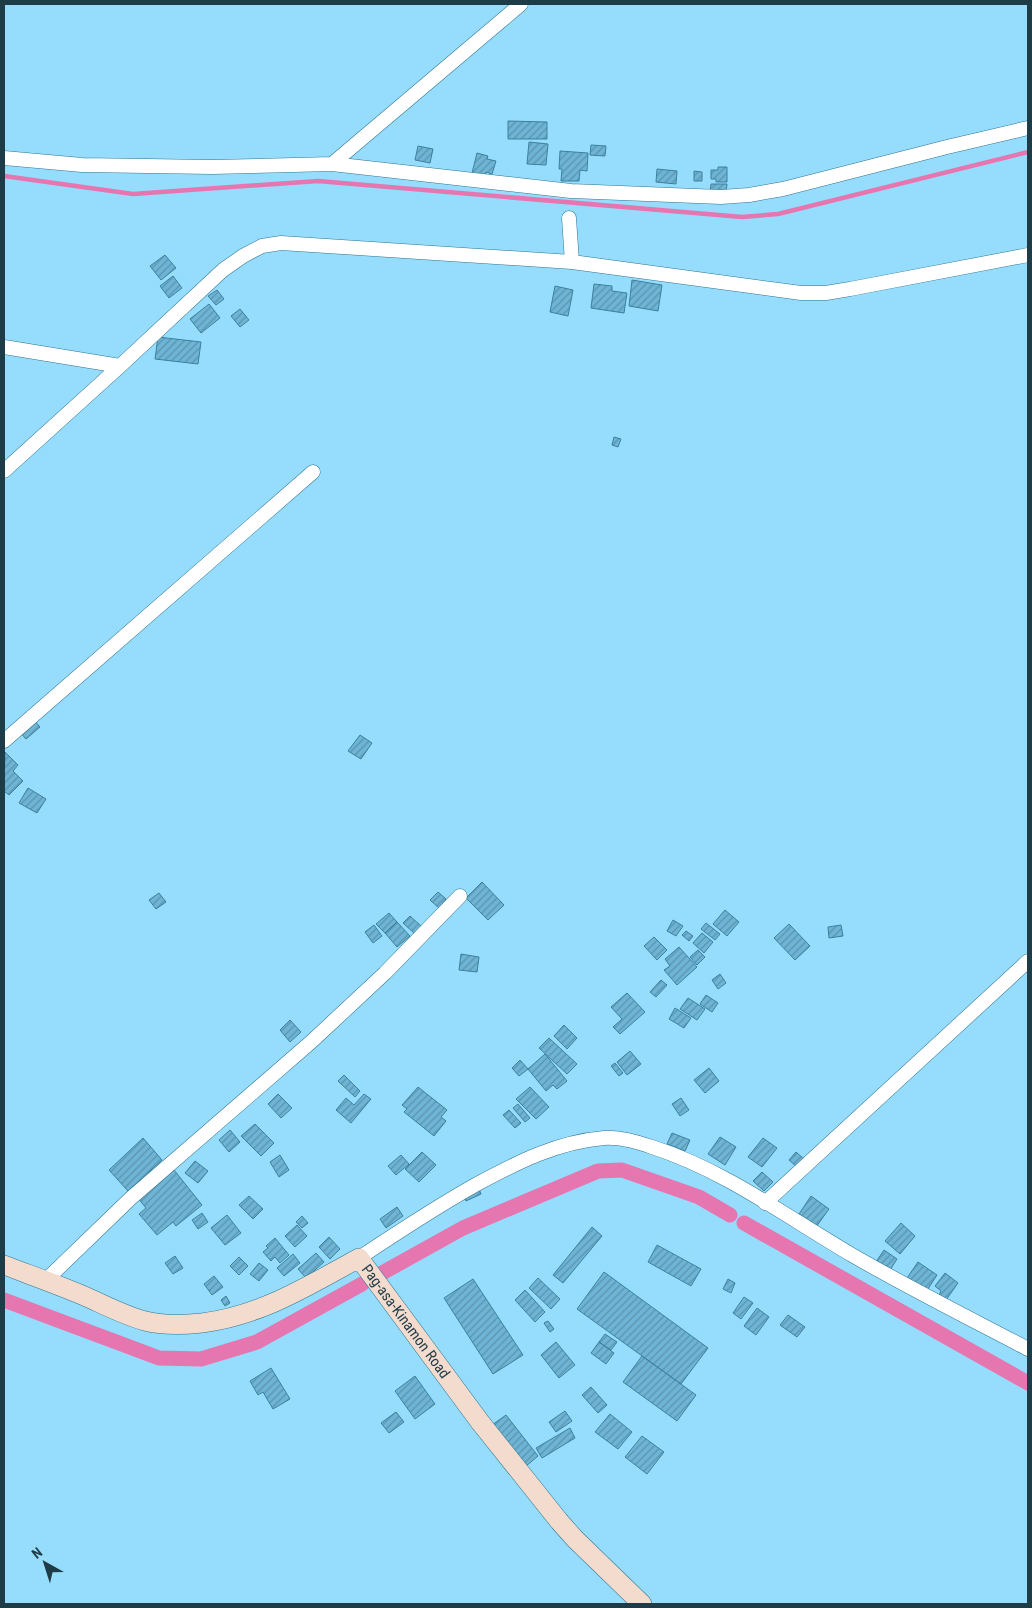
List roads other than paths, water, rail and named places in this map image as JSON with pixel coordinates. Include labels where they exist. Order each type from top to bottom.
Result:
[{"type":"street","points":[[332,164],[521,4]]},
{"type":"street","points":[[4,158],[92,165],[212,167],[332,164],[570,194],[721,197],[749,195],[783,189],[1028,128]]},
{"type":"street","points":[[569,218],[572,262]]},
{"type":"street","points":[[4,471],[223,270],[262,246],[281,243],[572,262],[801,294],[826,293],[850,289],[1028,255]]},
{"type":"street","points":[[4,347],[120,366]]},
{"type":"street","points":[[4,741],[313,472]]},
{"type":"street","points":[[45,1280],[131,1198],[311,1042],[378,980],[460,896]]},
{"type":"street","points":[[765,1203],[1028,961]]},
{"type":"street","points":[[359,1258],[421,1217],[517,1162],[577,1142],[606,1138],[633,1140],[695,1163],[724,1178],[852,1255],[1028,1349]]},
{"type":"street","name":"Pag-asa-Kinamon Road","points":[[4,1265],[45,1280],[124,1314],[168,1325],[221,1320],[242,1315],[282,1300],[359,1258],[480,1422],[558,1521],[575,1540],[642,1604]]},
{"type":"waterway","points":[[4,176],[133,194],[318,181],[742,217],[778,214],[1028,152]]},
{"type":"waterway","points":[[382,1273],[463,1228],[598,1171],[622,1170],[699,1197],[730,1215]]},
{"type":"waterway","points":[[744,1223],[1028,1383]]},
{"type":"waterway","points":[[4,1300],[159,1358],[201,1359],[257,1342],[362,1284]]}]
